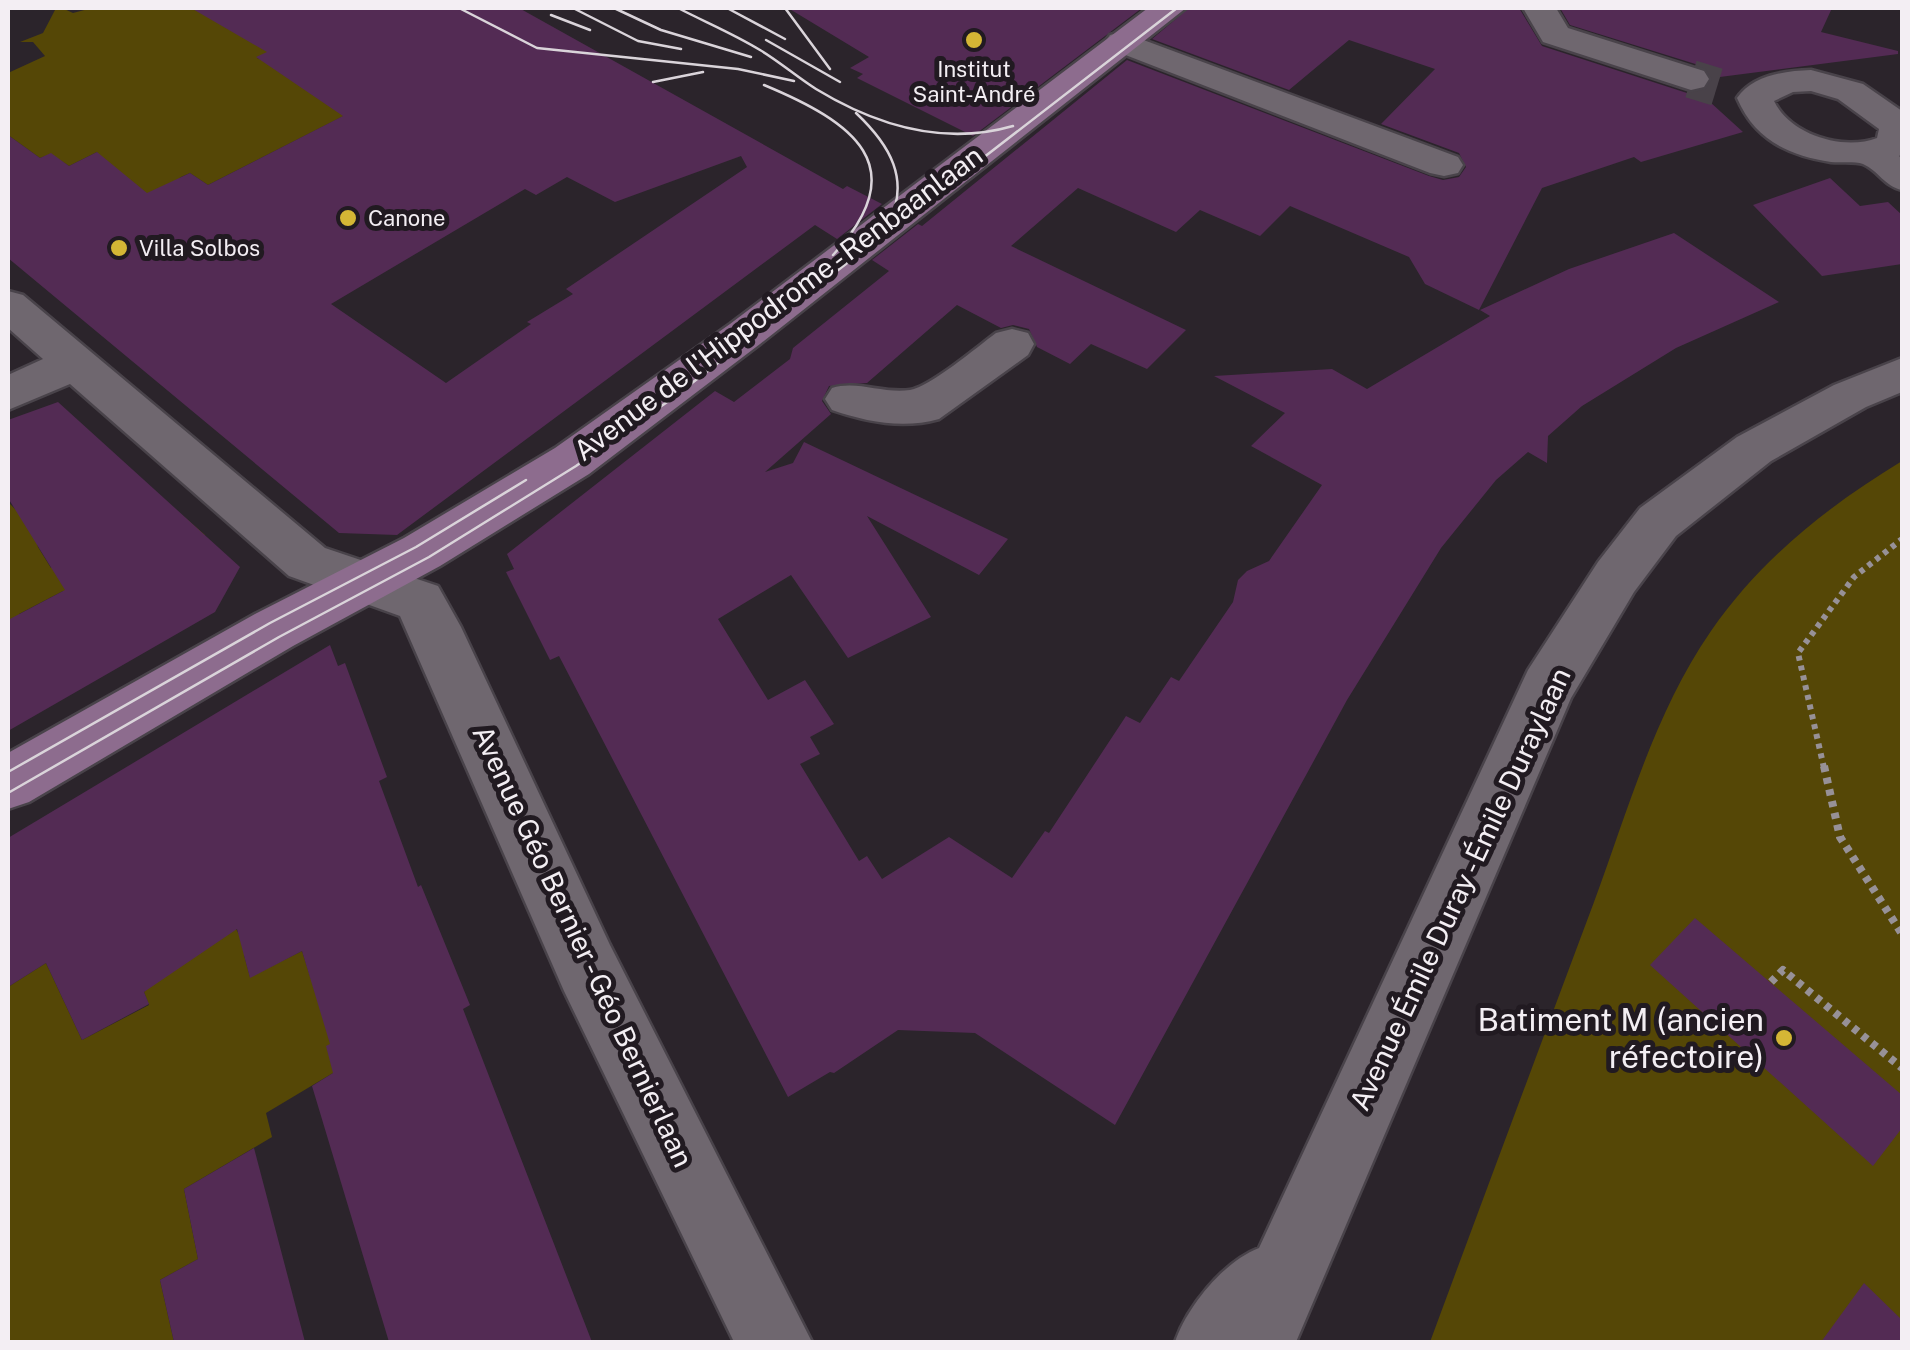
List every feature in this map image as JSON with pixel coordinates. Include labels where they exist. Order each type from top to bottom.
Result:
[{"type":"main road","name":"Avenue de l'Hippodrome - Renbaanlaan","points":[[8,782],[492,511],[618,429],[1169,8]]},
{"type":"street","points":[[1540,8],[1555,35],[1755,98]]},
{"type":"street","points":[[1122,42],[1444,165]]},
{"type":"street","points":[[1792,81],[1821,83],[1856,93],[1883,109],[1898,127],[1895,144],[1872,153],[1843,154],[1806,145],[1777,131],[1760,115],[1755,98],[1768,86],[1792,81]]},
{"type":"street","points":[[1872,153],[1902,178]]},
{"type":"street","name":"Avenue Géo Bernier - Géo Bernierlaan","points":[[8,305],[306,562],[420,601],[587,968],[774,1342]]},
{"type":"street","points":[[848,400],[870,406],[923,407],[1012,344]]},
{"type":"street","points":[[8,394],[75,363]]},
{"type":"street","name":"Avenue Émile Duray - Émile Duraylaan","points":[[1258,1342],[1292,1256],[1548,686],[1616,577],[1658,522],[1754,449],[1850,396],[1902,374]]},
{"type":"street","name":"Avenue Émile Duray - Émile Duraylaan","points":[[1213,1342],[1292,1256]]},
{"type":"path","points":[[1902,538],[1854,578],[1798,653],[1840,837],[1902,934]]},
{"type":"path","points":[[1771,982],[1782,970],[1902,1068]]},
{"type":"shaded area","points":[[62,8],[73,13],[92,8],[227,8],[208,16],[279,47],[257,58],[377,99],[208,185],[190,173],[181,177],[118,231],[97,152],[69,166],[51,154],[40,158],[8,135],[8,73],[45,56],[33,42],[20,42],[43,33],[55,10]]},
{"type":"shaded area","points":[[1902,461],[1902,1342],[1430,1342],[1644,762],[1691,662],[1731,605],[1774,557],[1848,496]]},
{"type":"shaded area","points":[[8,502],[32,526],[38,547],[51,568],[99,543],[182,515],[205,535],[96,590],[63,591],[19,614],[22,623],[8,631]]},
{"type":"shaded area","points":[[227,913],[249,952],[244,955],[250,977],[302,951],[311,979],[333,967],[333,1073],[266,1113],[272,1137],[184,1189],[198,1259],[160,1280],[174,1342],[8,1342],[8,987],[46,963],[82,1040],[149,1005],[144,992]]},
{"type":"building","points":[[191,8],[519,8],[843,189],[847,186],[882,204],[837,239],[815,225],[397,535],[339,533],[8,258],[8,135],[40,158],[51,153],[69,166],[97,152],[147,193],[190,173],[208,185],[343,116],[256,57],[267,52]],"holes":[[[741,156],[747,167],[566,289],[573,294],[527,322],[531,324],[446,383],[331,304],[525,189],[536,195],[567,177],[615,202]]]},
{"type":"building","points":[[788,8],[1142,8],[973,136],[857,78],[863,74],[850,68],[869,57]]},
{"type":"building","points":[[1189,8],[1519,8],[1542,46],[1690,94],[1699,92],[1743,132],[1641,162],[1634,157],[1542,188],[1479,310],[1425,284],[1409,257],[1290,206],[1260,236],[1200,210],[1176,232],[1078,188],[1011,246],[1186,330],[1147,369],[1091,344],[1070,364],[1037,347],[1029,329],[1013,325],[1001,328],[957,305],[867,383],[829,386],[822,401],[831,414],[765,472],[793,463],[804,442],[1008,539],[979,575],[867,516],[931,617],[848,658],[791,575],[718,619],[768,700],[805,680],[834,724],[810,737],[820,754],[800,764],[859,861],[867,856],[882,879],[949,837],[1012,878],[1045,831],[1049,833],[1126,716],[1140,723],[1171,677],[1179,681],[1233,602],[1238,580],[1269,561],[1322,485],[1251,446],[1285,413],[1214,376],[1332,369],[1367,389],[1490,316],[1480,310],[1569,269],[1674,233],[1779,302],[1676,348],[1582,406],[1548,436],[1547,463],[1528,452],[1496,480],[1441,548],[1347,700],[1115,1125],[975,1033],[898,1030],[834,1073],[788,1097],[559,656],[550,660],[506,572],[514,569],[507,554],[715,391],[734,402],[790,359],[793,348],[889,271],[872,260],[918,224],[922,226],[1127,60],[1429,176],[1443,180],[1459,177],[1466,167],[1459,153],[1381,124],[1435,69],[1349,40],[1289,90],[1152,39]]},
{"type":"building","points":[[1560,8],[1832,8],[1821,32],[1898,54],[1712,78],[1705,67],[1570,25]]},
{"type":"building","points":[[1830,178],[1860,206],[1888,202],[1902,215],[1902,264],[1822,276],[1753,205]]},
{"type":"building","points":[[58,402],[240,567],[215,612],[8,731],[8,620],[65,590],[8,498],[8,420]]},
{"type":"building","points":[[330,645],[338,666],[345,663],[387,777],[379,781],[418,887],[421,885],[470,1005],[463,1009],[592,1342],[389,1342],[312,1086],[333,1073],[326,1046],[330,1044],[302,951],[250,978],[237,929],[144,992],[149,1004],[82,1040],[46,963],[8,987],[8,838]]},
{"type":"building","name":"Batiment M (ancien réfectoire)","points":[[1695,918],[1902,1095],[1902,1128],[1873,1166],[1650,965]]},
{"type":"building","points":[[254,1148],[305,1342],[174,1342],[160,1280],[198,1259],[184,1189]]},
{"type":"building","points":[[1864,1283],[1902,1320],[1902,1342],[1821,1342]]},
{"type":"tunnel","points":[[1691,79],[1717,87]]},
{"type":"tram line","points":[[459,8],[537,48],[738,69],[794,81]]},
{"type":"tram line","points":[[573,8],[638,41],[681,49]]},
{"type":"tram line","points":[[614,8],[661,30],[751,57]]},
{"type":"tram line","points":[[678,8],[750,44],[839,102],[887,122],[936,133],[962,134],[1013,126]]},
{"type":"tram line","points":[[727,8],[785,39]]},
{"type":"tram line","points":[[785,8],[830,69]]},
{"type":"tram line","points":[[8,793],[279,637],[429,557],[576,466],[670,400],[1177,8]]},
{"type":"tram line","points":[[551,15],[590,30]]},
{"type":"tram line","points":[[766,40],[840,82]]},
{"type":"tram line","points":[[653,82],[703,72]]},
{"type":"tram line","points":[[764,85],[824,115],[863,150],[871,172],[870,196],[858,224],[833,255]]},
{"type":"tram line","points":[[856,113],[879,138],[893,164],[897,193],[888,225]]},
{"type":"tram line","points":[[8,772],[270,623],[416,547],[526,480]]},
{"type":"place","name":"Institut Saint-André","points":[[974,40]]},
{"type":"place","name":"Canone","points":[[348,218]]},
{"type":"place","name":"Villa Solbos","points":[[119,248]]},
{"type":"place","name":"Batiment M (ancien réfectoire)","points":[[1784,1038]]}]
